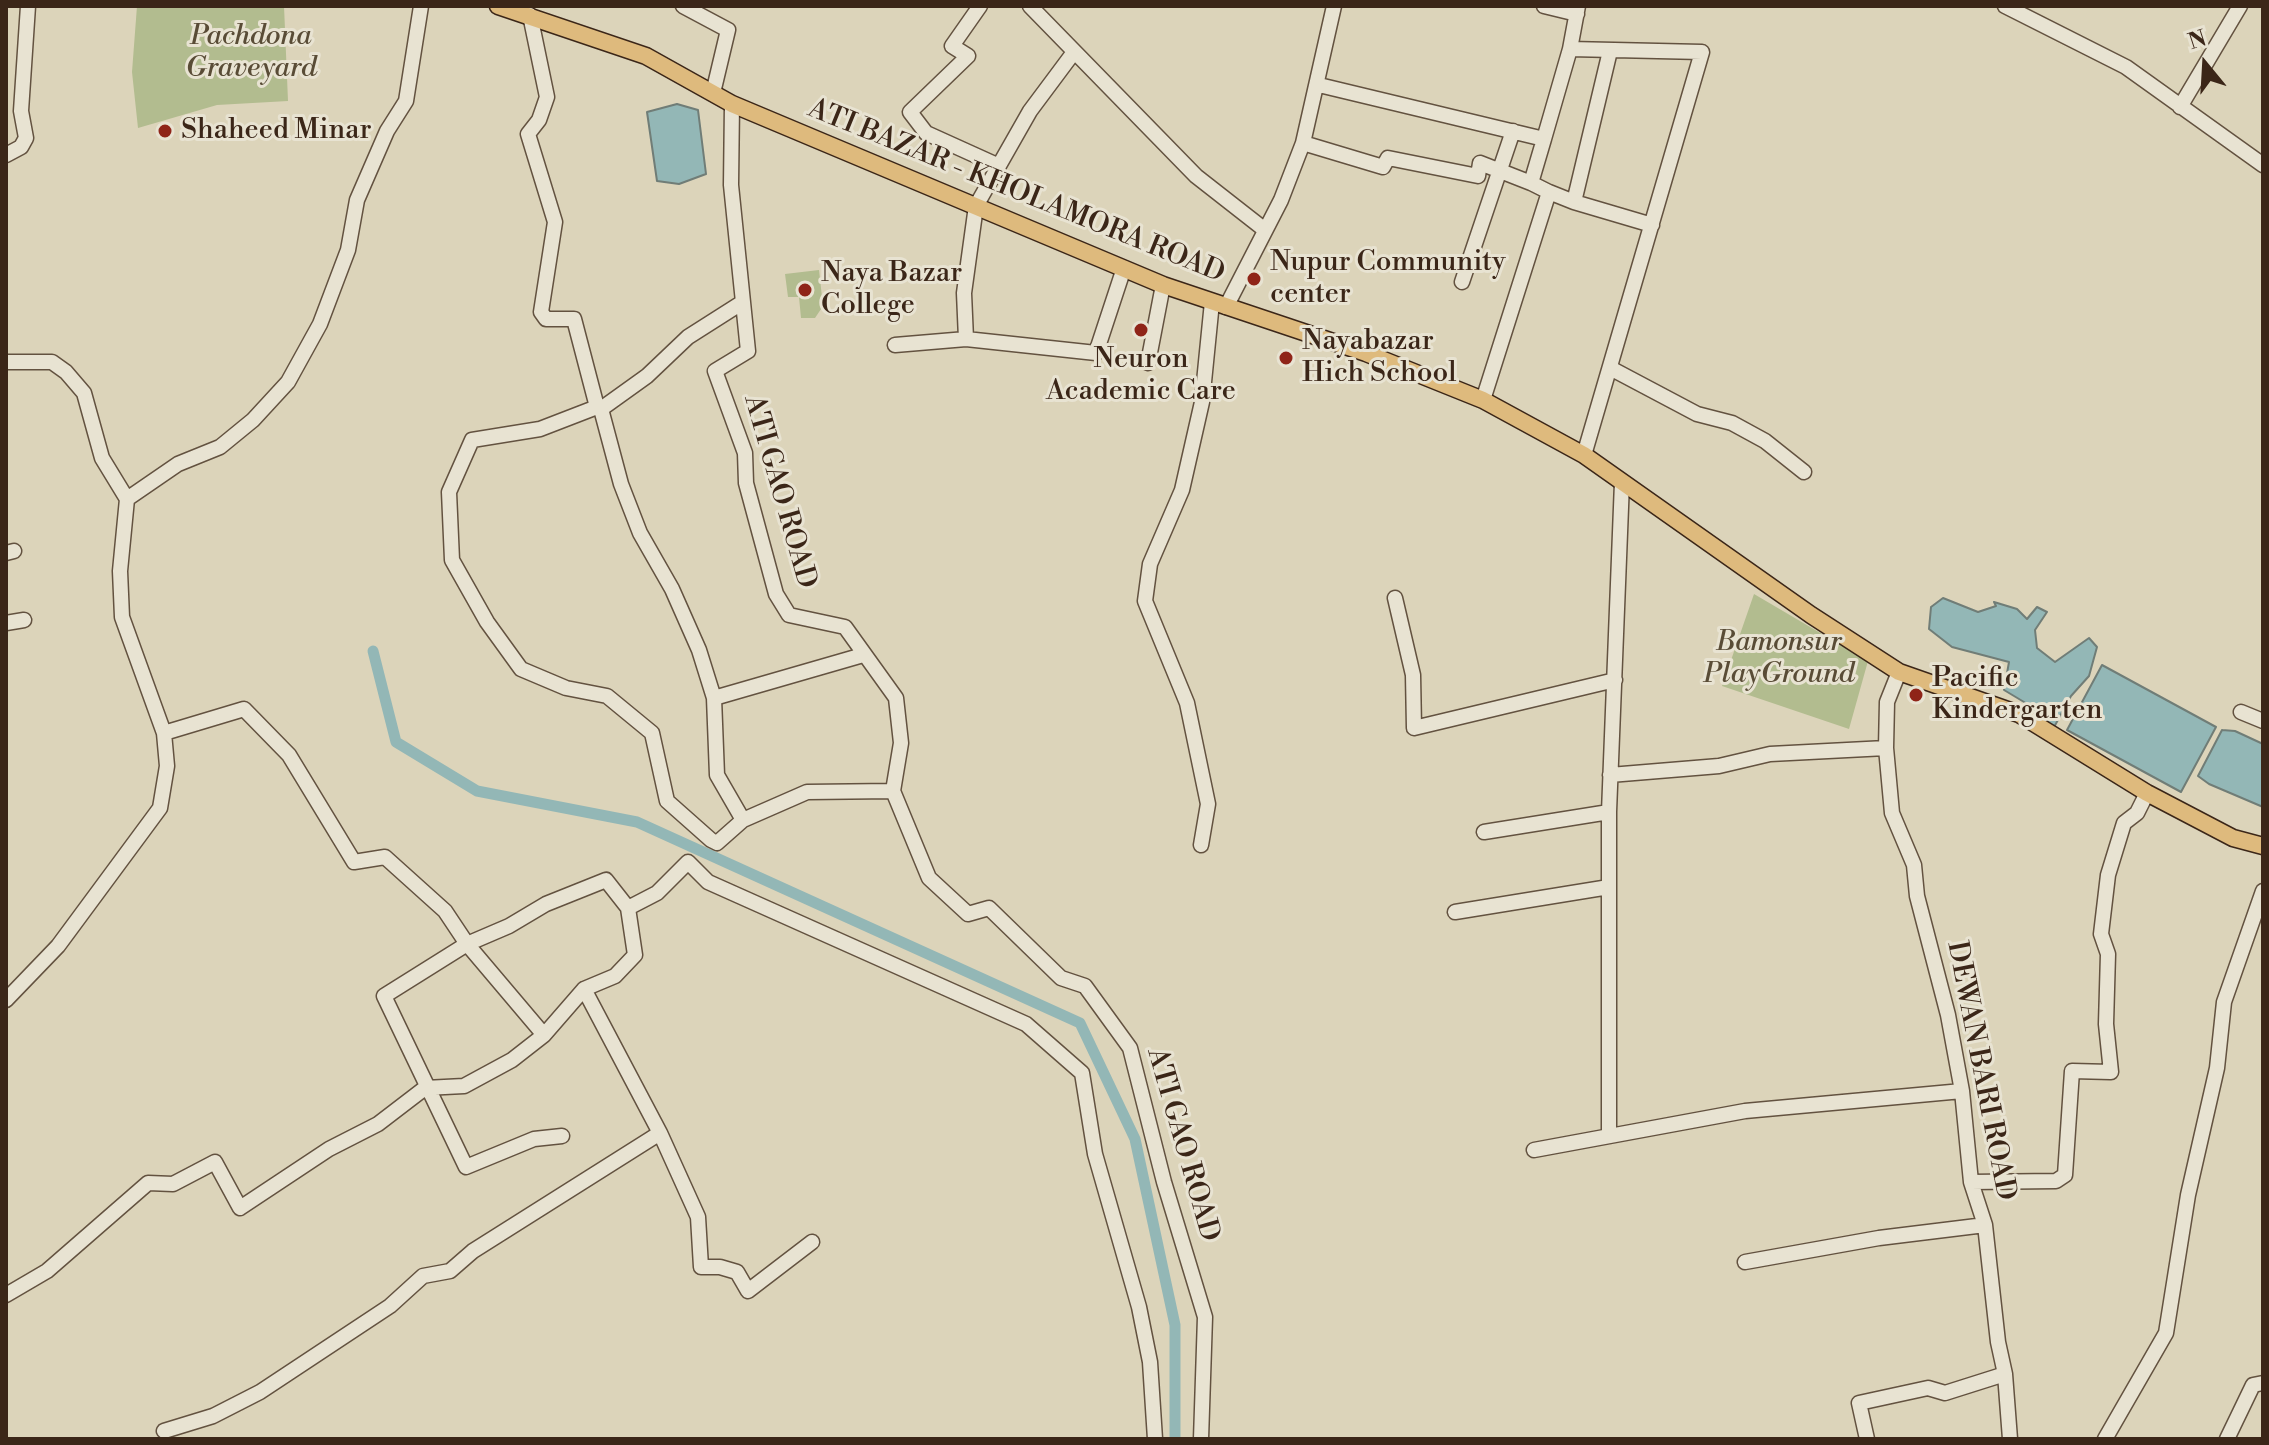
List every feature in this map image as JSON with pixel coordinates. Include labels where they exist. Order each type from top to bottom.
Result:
[{"type":"main road","name":"ATI BAZAR - KHOLAMORA ROAD","points":[[498,6],[646,56],[732,104],[1163,285],[1366,353],[1483,400],[1584,455],[1811,615],[1899,672],[2019,714],[2147,793],[2233,838],[2263,846]]},
{"type":"street","points":[[6,155],[21,147],[26,138],[21,111],[28,6]]},
{"type":"street","points":[[127,499],[178,464],[220,447],[253,420],[288,382],[320,324],[348,250],[357,200],[387,131],[406,101],[421,6]]},
{"type":"street","points":[[683,6],[728,30],[713,93]]},
{"type":"street","points":[[980,6],[952,46],[968,56],[910,112],[926,133],[999,166]]},
{"type":"street","points":[[1030,6],[1196,176],[1265,230]]},
{"type":"street","points":[[1201,845],[1208,804],[1187,703],[1145,601],[1150,564],[1185,475],[1202,402],[1219,304],[1281,200],[1303,143],[1319,85],[1334,6]]},
{"type":"street","points":[[1531,183],[1570,49],[1577,10],[1544,6]]},
{"type":"street","points":[[2005,6],[2126,67],[2263,165]]},
{"type":"street","points":[[2180,107],[2240,6]]},
{"type":"street","points":[[530,15],[547,97],[539,120],[528,134],[555,222],[541,312],[546,319],[574,319],[621,484],[640,533],[672,589],[699,650],[714,698],[717,775],[743,820]]},
{"type":"street","points":[[1570,49],[1702,52],[1612,369],[1584,455]]},
{"type":"street","points":[[1574,202],[1610,51]]},
{"type":"street","points":[[966,339],[964,293],[976,206],[1030,111],[1074,52]]},
{"type":"street","points":[[1319,85],[1544,139]]},
{"type":"street","points":[[732,104],[731,185],[743,302],[688,337],[647,376],[599,408],[540,429],[472,440],[449,492],[452,560],[487,622],[521,669],[566,688],[607,696],[652,733],[667,801],[717,843],[743,820],[807,792],[893,791]]},
{"type":"street","points":[[1462,282],[1513,131]]},
{"type":"street","points":[[1303,143],[1383,167],[1388,158],[1478,176],[1480,163],[1574,202],[1652,225]]},
{"type":"street","points":[[1483,400],[1549,192]]},
{"type":"street","points":[[895,345],[966,339],[1096,353],[1124,268]]},
{"type":"street","points":[[1148,363],[1163,285]]},
{"type":"street","name":"ATI GAO ROAD","points":[[743,302],[748,351],[715,371],[745,453],[746,483],[776,594],[789,615],[845,627],[896,698],[901,743],[893,791],[929,878],[968,914],[989,908],[1061,978],[1085,986],[1130,1048],[1164,1182],[1205,1317],[1201,1439]]},
{"type":"street","points":[[6,362],[52,362],[66,372],[84,393],[102,458],[127,499],[120,571],[122,617],[164,733],[167,766],[160,808],[136,846],[58,946],[6,1000]]},
{"type":"street","points":[[1612,369],[1697,414],[1732,423],[1765,441],[1804,472]]},
{"type":"street","points":[[1609,1136],[1609,812],[1622,482]]},
{"type":"street","points":[[1395,598],[1413,675],[1414,728],[1615,680]]},
{"type":"street","points":[[6,623],[24,620]]},
{"type":"street","points":[[714,698],[863,655]]},
{"type":"street","name":"DEWAN BARI ROAD","points":[[1899,672],[1887,702],[1886,748],[1892,813],[1914,865],[1917,896],[1948,1015],[1962,1091],[1971,1182],[1985,1225],[2005,1374],[2010,1439]]},
{"type":"street","points":[[164,733],[244,709],[289,755],[354,862],[385,857],[445,911],[467,944],[544,1035]]},
{"type":"street","points":[[2241,712],[2263,721]]},
{"type":"street","points":[[1610,775],[1719,766],[1770,754],[1886,748]]},
{"type":"street","points":[[1971,1182],[2056,1181],[2065,1175],[2072,1071],[2111,1072],[2106,1024],[2108,954],[2101,934],[2108,875],[2124,823],[2137,813],[2147,793]]},
{"type":"street","points":[[1484,832],[1609,812]]},
{"type":"street","points":[[628,908],[657,893],[688,862],[708,882],[1026,1024],[1082,1073],[1095,1154],[1139,1307],[1150,1362],[1155,1439]]},
{"type":"street","points":[[6,1295],[47,1271],[148,1183],[173,1184],[215,1162],[240,1208],[329,1149],[378,1124],[425,1088],[464,1086],[512,1060],[544,1035],[584,989],[615,976],[635,955],[628,908],[606,880],[546,904],[509,926],[467,944],[384,996],[425,1088],[466,1167],[534,1139],[562,1136]]},
{"type":"street","points":[[1455,912],[1609,887]]},
{"type":"street","points":[[2105,1439],[2166,1333],[2188,1195],[2217,1068],[2224,1002],[2263,891]]},
{"type":"street","points":[[584,989],[660,1133],[698,1217],[701,1267],[720,1267],[737,1272],[748,1291],[812,1242]]},
{"type":"street","points":[[1534,1150],[1745,1111],[1962,1091]]},
{"type":"street","points":[[164,1431],[213,1416],[260,1392],[390,1306],[423,1276],[450,1271],[473,1251],[660,1133]]},
{"type":"street","points":[[1745,1262],[1879,1238],[1985,1225]]},
{"type":"street","points":[[1867,1439],[1859,1403],[1928,1388],[1945,1393],[2005,1374]]},
{"type":"street","points":[[2227,1439],[2253,1385],[2263,1383]]},
{"type":"green space","name":"Pachdona Graveyard","points":[[137,6],[284,6],[288,101],[217,105],[138,128],[132,72]]},
{"type":"green space","points":[[819,270],[823,306],[815,318],[801,318],[799,297],[788,297],[785,274]]},
{"type":"green space","name":"Bamonsur PlayGround","points":[[1754,594],[1868,661],[1849,729],[1722,686]]},
{"type":"water","points":[[677,104],[698,110],[706,174],[679,184],[657,181],[647,112]]},
{"type":"water","points":[[1943,598],[1978,612],[1996,606],[1994,602],[2017,609],[2027,619],[2037,607],[2047,612],[2035,630],[2037,648],[2055,662],[2089,638],[2097,647],[2089,676],[2071,696],[2053,729],[2024,702],[2004,690],[2009,662],[1952,647],[1929,629],[1931,607]]},
{"type":"water","points":[[2102,665],[2216,727],[2181,792],[2067,730]]},
{"type":"water","points":[[2222,730],[2235,731],[2263,744],[2263,807],[2209,784],[2198,776]]},
{"type":"waterway","points":[[373,651],[396,742],[477,791],[637,822],[1080,1023],[1135,1139],[1175,1325],[1175,1439]]},
{"type":"place","name":"Shaheed Minar","points":[[165,131]]},
{"type":"place","name":"Nupur Community center","points":[[1254,279]]},
{"type":"place","name":"Naya Bazar College","points":[[805,290]]},
{"type":"place","name":"Neuron Academic Care","points":[[1141,330]]},
{"type":"place","name":"Nayabazar Hich School","points":[[1286,358]]},
{"type":"place","name":"Pacific Kindergarten","points":[[1916,695]]}]
